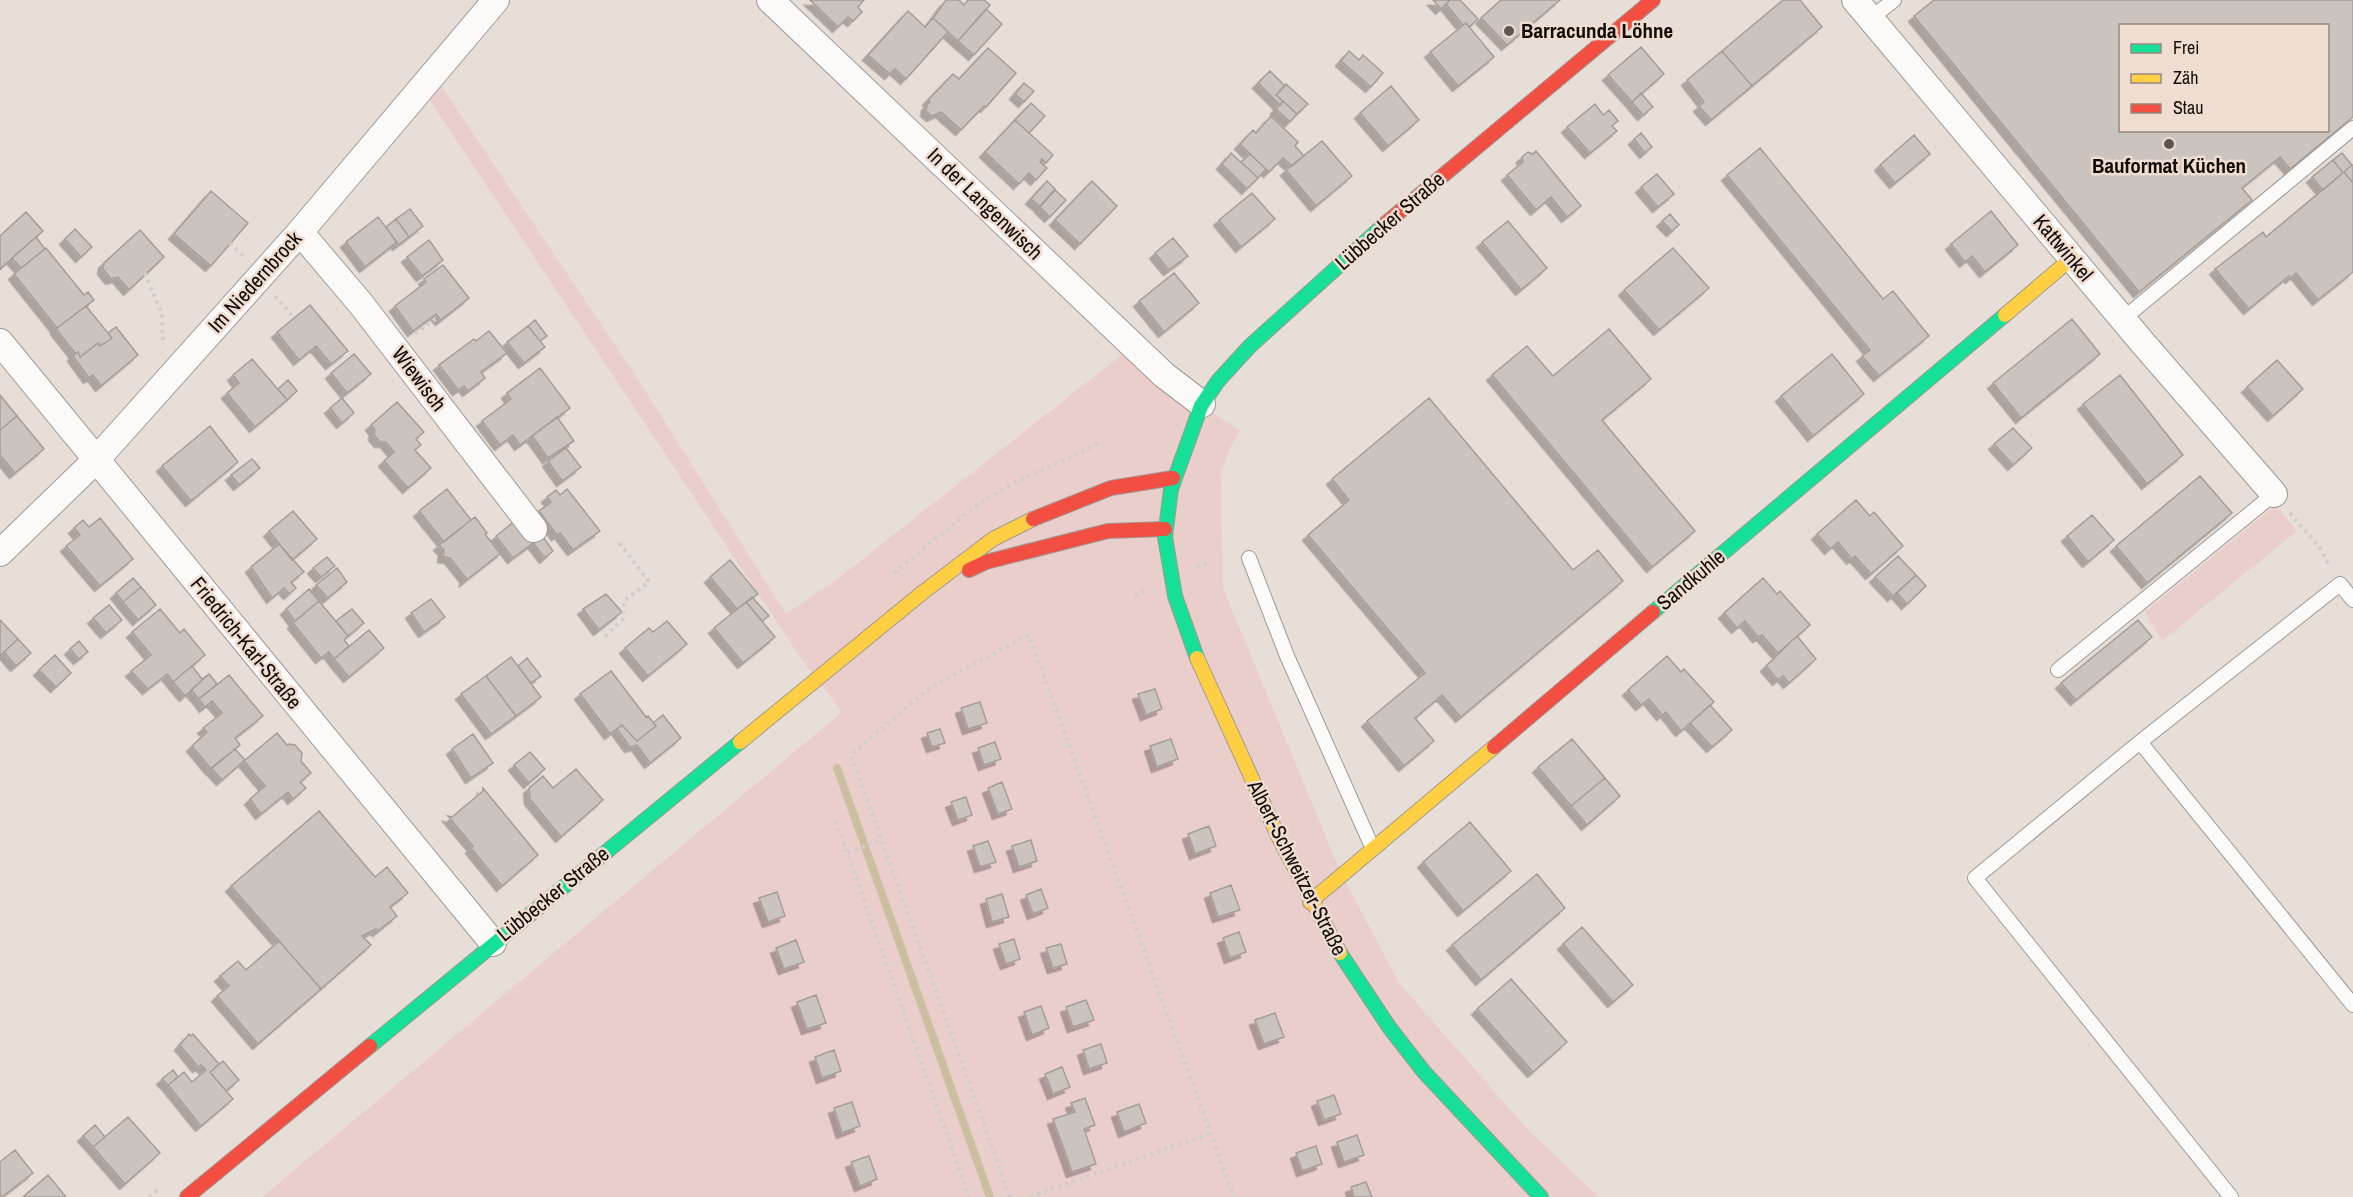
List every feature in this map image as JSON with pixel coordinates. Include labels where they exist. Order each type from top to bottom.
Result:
[{"type":"street","name":"Im Niedernbrock","points":[[0,553],[96,460],[300,232],[496,0]]},
{"type":"street","name":"In der Langenwisch","points":[[770,0],[1164,375],[1202,404]]},
{"type":"street","name":"Lübbecker Straße","points":[[1184,626],[1165,552],[1166,529],[1173,478],[1202,404],[1235,361],[1374,233],[1650,1]]},
{"type":"street","name":"Kattwinkel","points":[[1862,10],[2274,494]]},
{"type":"street","name":"Wiewisch","points":[[300,232],[361,304],[534,529]]},
{"type":"street","name":"Sandkuhle","points":[[1310,902],[2072,258]]},
{"type":"street","name":"Friedrich-Karl-Straße","points":[[0,342],[493,943]]},
{"type":"street","name":"Lübbecker Straße","points":[[187,1197],[493,943],[922,593],[993,539],[1046,512],[1111,488],[1173,478]]},
{"type":"street","name":"Lübbecker Straße","points":[[922,593],[986,561],[1108,531],[1166,529]]},
{"type":"street","name":"Albert-Schweitzer-Straße","points":[[1184,626],[1310,902],[1346,965],[1390,1029],[1446,1095],[1541,1197]]},
{"type":"lane","points":[[1862,10],[1894,0]]},
{"type":"lane","points":[[2123,319],[2353,128]]},
{"type":"lane","points":[[2058,669],[2274,494]]},
{"type":"lane","points":[[1249,558],[1287,656],[1372,849]]},
{"type":"lane","points":[[2231,1197],[1975,878],[2140,742],[2340,584],[2353,600]]},
{"type":"lane","points":[[2140,742],[2353,1005]]},
{"type":"path","points":[[145,273],[162,315],[164,341],[161,351]]},
{"type":"path","points":[[2274,494],[2320,548],[2340,584]]},
{"type":"path","points":[[605,636],[622,619],[624,601],[649,582],[618,541]]},
{"type":"path","points":[[1010,1197],[851,755],[931,687],[1029,636],[1234,1197]]},
{"type":"path","points":[[836,821],[850,852],[969,1197]]},
{"type":"path","points":[[850,852],[882,839]]},
{"type":"path","points":[[1030,1197],[1210,1133]]},
{"type":"shaded area","points":[[441,85],[641,384],[786,614],[840,577],[1129,349],[1157,375],[1240,431],[1230,448],[1221,473],[1223,588],[1341,873],[1399,983],[1529,1131],[1599,1197],[262,1197],[842,712],[800,657],[429,99]]},
{"type":"shaded area","points":[[2276,505],[2297,531],[2162,641],[2145,612]]},
{"type":"building","points":[[810,0],[864,0],[858,7],[862,12],[853,21],[848,17],[838,27]]},
{"type":"building","points":[[946,0],[959,0],[964,5],[968,0],[984,0],[990,5],[958,41],[933,18]]},
{"type":"building","points":[[1433,0],[1450,0],[1441,9]]},
{"type":"building","points":[[1450,0],[1460,0],[1478,19],[1469,27],[1466,23],[1463,25],[1446,4]]},
{"type":"building","name":"Barracunda Löhne","points":[[1501,0],[1560,0],[1507,45],[1481,18]]},
{"type":"building","points":[[1783,0],[1800,0],[1822,27],[1752,86],[1722,51]]},
{"type":"building","name":"Bauformat Küchen","points":[[1934,0],[2353,0],[2353,117],[2290,169],[2280,157],[2242,188],[2252,200],[2139,292],[1914,16]]},
{"type":"building","points":[[986,9],[1002,24],[974,55],[958,41]]},
{"type":"building","points":[[908,11],[925,27],[933,18],[948,32],[906,79],[895,69],[890,74],[868,55]]},
{"type":"building","points":[[1466,23],[1494,57],[1458,86],[1430,52]]},
{"type":"building","points":[[1641,47],[1664,74],[1632,102],[1608,75]]},
{"type":"building","points":[[988,48],[1016,73],[986,107],[984,106],[961,130],[941,112],[932,116],[926,111],[930,102],[928,100],[953,74],[959,79]]},
{"type":"building","points":[[1349,51],[1359,60],[1363,55],[1383,73],[1371,87],[1341,61]]},
{"type":"building","points":[[1722,51],[1752,86],[1711,120],[1699,106],[1704,102],[1687,80]]},
{"type":"building","points":[[1270,71],[1285,86],[1276,95],[1283,101],[1280,105],[1258,83]]},
{"type":"building","points":[[1024,83],[1034,91],[1024,102],[1015,94]]},
{"type":"building","points":[[1286,84],[1308,104],[1297,114],[1276,95]]},
{"type":"building","points":[[1391,86],[1419,120],[1388,146],[1360,113]]},
{"type":"building","points":[[1641,93],[1653,107],[1643,115],[1632,102]]},
{"type":"building","points":[[1283,101],[1297,114],[1290,122],[1276,109]]},
{"type":"building","points":[[1031,103],[1045,116],[1029,133],[1015,120]]},
{"type":"building","points":[[1595,104],[1603,115],[1609,110],[1618,121],[1612,126],[1617,131],[1590,153],[1567,127]]},
{"type":"building","points":[[1271,116],[1298,142],[1295,146],[1304,156],[1292,166],[1283,158],[1269,172],[1240,144],[1253,130],[1256,133]]},
{"type":"building","points":[[1015,120],[1053,155],[1046,163],[1042,159],[1040,162],[1047,168],[1036,180],[1029,173],[1019,184],[985,152]]},
{"type":"building","points":[[1641,133],[1652,147],[1645,153],[1634,139]]},
{"type":"building","points":[[1914,135],[1930,154],[1895,183],[1880,165]]},
{"type":"building","points":[[1322,141],[1352,176],[1316,206],[1286,170]]},
{"type":"building","points":[[1760,148],[1883,299],[1893,291],[1929,336],[1879,376],[1862,356],[1870,350],[1727,175]]},
{"type":"building","points":[[1536,151],[1581,206],[1567,217],[1551,197],[1536,210],[1507,175],[1523,162],[1522,157],[1528,152],[1533,154]]},
{"type":"building","points":[[1231,153],[1258,178],[1247,189],[1222,164]]},
{"type":"building","points":[[2342,153],[2352,165],[2343,173],[2333,160]]},
{"type":"building","points":[[1250,154],[1266,169],[1258,178],[1241,162]]},
{"type":"building","points":[[2333,160],[2343,173],[2323,190],[2312,177]]},
{"type":"building","points":[[2353,165],[2353,183],[2344,172]]},
{"type":"building","points":[[2344,172],[2353,183],[2353,272],[2318,300],[2296,273],[2291,278],[2289,276],[2249,309],[2215,269],[2263,232],[2266,237]]},
{"type":"building","points":[[1657,174],[1674,194],[1658,207],[1641,187]]},
{"type":"building","points":[[1047,181],[1055,189],[1040,206],[1031,199]]},
{"type":"building","points":[[1092,181],[1117,206],[1080,244],[1055,220]]},
{"type":"building","points":[[1055,190],[1066,200],[1050,217],[1040,207]]},
{"type":"building","points":[[211,191],[248,223],[211,266],[174,234]]},
{"type":"building","points":[[1252,193],[1275,219],[1241,247],[1219,220]]},
{"type":"building","points":[[410,209],[423,226],[409,237],[396,219]]},
{"type":"building","points":[[1991,211],[2018,245],[1985,272],[1972,256],[1965,262],[1951,244]]},
{"type":"building","points":[[26,212],[43,231],[0,269],[0,236]]},
{"type":"building","points":[[1670,214],[1679,225],[1672,231],[1662,221]]},
{"type":"building","points":[[378,217],[397,242],[365,267],[346,242]]},
{"type":"building","points":[[396,219],[409,237],[398,245],[386,227]]},
{"type":"building","points":[[1508,221],[1547,268],[1521,290],[1482,242]]},
{"type":"building","points":[[75,229],[92,247],[81,257],[65,239]]},
{"type":"building","points":[[140,230],[164,257],[129,290],[118,277],[111,279],[103,269],[104,263]]},
{"type":"building","points":[[36,237],[45,249],[21,268],[12,258]]},
{"type":"building","points":[[1173,238],[1188,256],[1169,270],[1155,253]]},
{"type":"building","points":[[429,240],[443,260],[422,276],[407,257]]},
{"type":"building","points":[[46,248],[84,295],[88,292],[94,300],[57,328],[14,274]]},
{"type":"building","points":[[1673,248],[1709,288],[1659,330],[1624,290]]},
{"type":"building","points":[[443,265],[469,298],[441,320],[436,314],[413,331],[395,306],[426,282],[424,279]]},
{"type":"building","points":[[1174,273],[1199,303],[1164,332],[1139,301]]},
{"type":"building","points":[[310,305],[348,351],[331,364],[316,346],[299,360],[277,332]]},
{"type":"building","points":[[86,306],[112,338],[100,346],[98,343],[80,357],[78,352],[73,356],[75,353],[56,329]]},
{"type":"building","points":[[2072,319],[2100,354],[2021,418],[1993,383]]},
{"type":"building","points":[[535,320],[547,336],[540,341],[528,326]]},
{"type":"building","points":[[528,326],[545,347],[524,363],[507,342]]},
{"type":"building","points":[[116,327],[138,355],[101,386],[93,375],[89,378],[73,356],[78,352],[80,357],[98,343],[100,346],[112,338],[108,333]]},
{"type":"building","points":[[1609,329],[1651,379],[1602,420],[1695,531],[1652,567],[1492,375],[1527,346],[1553,376]]},
{"type":"building","points":[[489,331],[507,353],[481,372],[485,378],[468,391],[464,386],[458,390],[439,365],[474,339],[476,341]]},
{"type":"building","points":[[354,354],[371,374],[347,393],[331,373]]},
{"type":"building","points":[[1832,354],[1864,394],[1813,436],[1781,396]]},
{"type":"building","points":[[252,359],[287,400],[255,427],[227,393],[239,383],[233,375]]},
{"type":"building","points":[[2277,360],[2303,389],[2273,416],[2247,387]]},
{"type":"building","points":[[540,368],[570,408],[520,445],[513,435],[500,445],[482,421],[511,399],[507,393]]},
{"type":"building","points":[[2120,375],[2183,455],[2147,484],[2083,404]]},
{"type":"building","points":[[288,380],[297,391],[287,400],[278,389]]},
{"type":"building","points":[[0,395],[17,416],[0,430]]},
{"type":"building","points":[[342,398],[354,413],[342,423],[330,408]]},
{"type":"building","points":[[1429,398],[1573,570],[1598,550],[1623,581],[1461,717],[1442,695],[1415,718],[1434,741],[1404,766],[1367,721],[1425,673],[1308,535],[1349,500],[1332,479]]},
{"type":"building","points":[[397,402],[424,432],[416,439],[421,445],[415,450],[431,468],[408,488],[384,461],[394,452],[386,442],[380,442],[374,435],[375,430],[371,425]]},
{"type":"building","points":[[17,416],[44,449],[15,473],[0,455],[0,430]]},
{"type":"building","points":[[557,417],[574,441],[548,458],[532,436]]},
{"type":"building","points":[[210,426],[238,462],[191,501],[162,466]]},
{"type":"building","points":[[2013,428],[2032,448],[2013,465],[1994,444]]},
{"type":"building","points":[[566,448],[581,467],[562,481],[548,461]]},
{"type":"building","points":[[252,459],[260,468],[239,485],[231,475]]},
{"type":"building","points":[[2200,476],[2232,513],[2147,583],[2116,546]]},
{"type":"building","points":[[447,489],[471,520],[444,542],[419,511]]},
{"type":"building","points":[[567,489],[600,531],[573,550],[560,533],[557,535],[539,511],[551,502],[547,497],[556,490],[560,495]]},
{"type":"building","points":[[1856,500],[1870,516],[1874,512],[1903,546],[1871,574],[1855,556],[1852,559],[1838,542],[1830,549],[1817,534]]},
{"type":"building","points":[[293,511],[317,539],[292,560],[269,531]]},
{"type":"building","points":[[2092,515],[2114,540],[2088,562],[2067,536]]},
{"type":"building","points":[[475,517],[487,533],[485,534],[499,552],[502,552],[464,582],[466,578],[450,558],[443,557],[444,550],[439,545]]},
{"type":"building","points":[[100,518],[133,559],[100,586],[66,546],[80,535],[74,528],[83,520],[89,527]]},
{"type":"building","points":[[516,520],[533,543],[513,558],[496,536]]},
{"type":"building","points":[[540,533],[553,551],[545,558],[531,540]]},
{"type":"building","points":[[279,544],[304,572],[291,582],[296,588],[289,594],[284,588],[272,598],[251,567]]},
{"type":"building","points":[[1898,556],[1916,575],[1893,596],[1875,577]]},
{"type":"building","points":[[327,557],[335,566],[321,577],[313,568]]},
{"type":"building","points":[[730,560],[758,594],[737,609],[710,577]]},
{"type":"building","points":[[337,568],[347,582],[328,598],[316,585]]},
{"type":"building","points":[[1916,575],[1926,586],[1907,604],[1897,593]]},
{"type":"building","points":[[133,578],[141,587],[123,602],[116,593]]},
{"type":"building","points":[[1763,578],[1777,594],[1780,591],[1810,625],[1778,653],[1762,635],[1758,637],[1745,621],[1737,628],[1724,613]]},
{"type":"building","points":[[141,587],[156,605],[138,620],[123,602]]},
{"type":"building","points":[[309,589],[319,601],[295,621],[286,609]]},
{"type":"building","points":[[606,594],[622,612],[599,630],[583,609]]},
{"type":"building","points":[[752,597],[769,616],[762,621],[746,602]]},
{"type":"building","points":[[431,599],[445,617],[424,632],[411,613]]},
{"type":"building","points":[[319,601],[348,636],[344,640],[349,646],[334,659],[329,652],[321,658],[293,623]]},
{"type":"building","points":[[746,602],[775,637],[743,663],[714,628]]},
{"type":"building","points":[[109,605],[122,620],[106,633],[93,618]]},
{"type":"building","points":[[160,609],[180,633],[184,629],[205,655],[173,682],[167,674],[148,689],[131,671],[151,655],[132,632]]},
{"type":"building","points":[[352,609],[364,623],[348,636],[336,621]]},
{"type":"building","points":[[0,620],[18,639],[0,656]]},
{"type":"building","points":[[2138,620],[2152,637],[2076,700],[2061,683]]},
{"type":"building","points":[[667,621],[687,644],[648,676],[625,648],[649,628],[653,632]]},
{"type":"building","points":[[369,630],[384,648],[349,677],[334,659]]},
{"type":"building","points":[[1797,636],[1816,659],[1789,683],[1783,676],[1778,680],[1766,666]]},
{"type":"building","points":[[18,639],[31,653],[16,666],[4,652]]},
{"type":"building","points":[[79,641],[88,652],[79,659],[70,649]]},
{"type":"building","points":[[55,655],[71,673],[56,687],[39,670]]},
{"type":"building","points":[[1667,656],[1681,672],[1684,669],[1714,702],[1681,731],[1666,712],[1662,715],[1649,699],[1641,705],[1628,690]]},
{"type":"building","points":[[511,657],[541,697],[516,716],[486,676]]},
{"type":"building","points":[[527,658],[541,676],[531,683],[518,666]]},
{"type":"building","points":[[192,666],[202,679],[209,674],[185,696],[173,682]]},
{"type":"building","points":[[611,671],[646,717],[648,716],[656,726],[637,741],[622,725],[610,734],[580,694]]},
{"type":"building","points":[[209,674],[217,684],[199,699],[191,690]]},
{"type":"building","points":[[229,675],[263,716],[235,738],[240,745],[211,769],[192,746],[207,732],[203,728],[222,713],[212,701],[205,707],[199,699]]},
{"type":"building","points":[[486,676],[516,716],[491,734],[461,694]]},
{"type":"building","points":[[1155,689],[1162,709],[1146,715],[1138,694]]},
{"type":"building","points":[[980,702],[987,723],[968,729],[961,708]]},
{"type":"building","points":[[1710,705],[1732,730],[1712,747],[1690,723]]},
{"type":"building","points":[[663,715],[681,738],[650,763],[637,745],[630,747],[617,729],[622,725],[637,741],[656,726],[653,723]]},
{"type":"building","points":[[940,729],[945,743],[932,747],[927,733]]},
{"type":"building","points":[[277,733],[287,745],[295,745],[302,753],[301,761],[311,773],[300,782],[306,788],[293,799],[288,792],[261,814],[250,799],[265,786],[244,761]]},
{"type":"building","points":[[473,734],[493,763],[471,778],[452,749]]},
{"type":"building","points":[[1171,739],[1178,759],[1157,767],[1150,746]]},
{"type":"building","points":[[1572,739],[1605,778],[1571,806],[1538,767]]},
{"type":"building","points":[[995,742],[1001,759],[984,765],[978,748]]},
{"type":"building","points":[[235,749],[245,760],[222,780],[211,768]]},
{"type":"building","points":[[530,752],[545,769],[529,783],[514,765]]},
{"type":"building","points":[[576,769],[603,800],[561,837],[530,799],[529,788],[543,776],[553,788]]},
{"type":"building","points":[[1605,778],[1620,796],[1587,825],[1571,806]]},
{"type":"building","points":[[1002,782],[1012,809],[998,814],[988,788]]},
{"type":"building","points":[[483,788],[538,855],[502,886],[448,816],[452,817],[483,791]]},
{"type":"building","points":[[966,797],[972,815],[958,820],[951,802]]},
{"type":"building","points":[[319,811],[375,877],[387,867],[408,893],[390,907],[397,916],[378,931],[376,929],[362,936],[371,945],[321,989],[231,886]]},
{"type":"building","points":[[1470,822],[1511,871],[1463,911],[1423,862]]},
{"type":"building","points":[[1209,826],[1216,846],[1195,854],[1188,834]]},
{"type":"building","points":[[1031,840],[1037,861],[1019,867],[1012,846]]},
{"type":"building","points":[[988,841],[996,862],[980,867],[973,846]]},
{"type":"building","points":[[1537,874],[1565,908],[1481,980],[1452,945]]},
{"type":"building","points":[[1231,885],[1240,910],[1218,917],[1210,893]]},
{"type":"building","points":[[1041,889],[1048,908],[1033,914],[1026,895]]},
{"type":"building","points":[[777,892],[785,916],[768,922],[759,898]]},
{"type":"building","points":[[1002,894],[1009,917],[992,922],[986,899]]},
{"type":"building","points":[[1582,927],[1633,985],[1613,1002],[1563,944]]},
{"type":"building","points":[[1239,932],[1246,952],[1230,958],[1223,938]]},
{"type":"building","points":[[1014,939],[1020,959],[1006,964],[999,944]]},
{"type":"building","points":[[796,940],[804,962],[784,969],[776,948]]},
{"type":"building","points":[[279,941],[321,989],[258,1044],[217,996],[229,986],[220,976],[238,961],[246,970]]},
{"type":"building","points":[[1061,944],[1067,964],[1053,968],[1046,948]]},
{"type":"building","points":[[1511,979],[1567,1042],[1533,1072],[1477,1009]]},
{"type":"building","points":[[816,995],[826,1023],[807,1029],[797,1002]]},
{"type":"building","points":[[1086,1000],[1094,1020],[1073,1027],[1066,1007]]},
{"type":"building","points":[[1041,1006],[1049,1028],[1032,1035],[1024,1012]]},
{"type":"building","points":[[1275,1013],[1284,1037],[1264,1044],[1255,1020]]},
{"type":"building","points":[[189,1034],[191,1036],[193,1034],[219,1064],[210,1072],[233,1099],[201,1126],[168,1085],[184,1072],[192,1082],[206,1070],[201,1065],[198,1067],[180,1045]]},
{"type":"building","points":[[1101,1044],[1107,1063],[1089,1069],[1083,1050]]},
{"type":"building","points":[[834,1050],[841,1071],[822,1078],[815,1057]]},
{"type":"building","points":[[223,1061],[239,1080],[226,1091],[210,1072]]},
{"type":"building","points":[[1062,1067],[1070,1087],[1053,1094],[1045,1074]]},
{"type":"building","points":[[173,1070],[178,1077],[168,1085],[162,1079]]},
{"type":"building","points":[[1334,1095],[1341,1114],[1324,1120],[1317,1101]]},
{"type":"building","points":[[1085,1098],[1095,1125],[1084,1129],[1096,1164],[1072,1172],[1053,1119],[1075,1112],[1071,1103]]},
{"type":"building","points":[[852,1102],[860,1126],[842,1133],[834,1108]]},
{"type":"building","points":[[1139,1104],[1146,1123],[1124,1132],[1117,1112]]},
{"type":"building","points":[[128,1117],[160,1153],[125,1184],[93,1147]]},
{"type":"building","points":[[95,1125],[105,1137],[93,1147],[83,1136]]},
{"type":"building","points":[[1357,1135],[1364,1155],[1344,1162],[1337,1142]]},
{"type":"building","points":[[1316,1146],[1322,1164],[1302,1171],[1296,1153]]},
{"type":"building","points":[[15,1150],[33,1173],[2,1197],[0,1194],[0,1162]]},
{"type":"building","points":[[869,1156],[877,1179],[860,1186],[851,1162]]},
{"type":"building","points":[[48,1175],[66,1197],[23,1197]]},
{"type":"building","points":[[1366,1182],[1372,1197],[1354,1197],[1351,1187]]},
{"type":"waterway","points":[[837,768],[990,1197]]},
{"type":"traffic: fast","points":[[1197,658],[1175,596],[1165,537],[1171,489],[1201,406],[1218,381],[1250,346],[1385,224]]},
{"type":"traffic: fast","points":[[1653,612],[2005,315]]},
{"type":"traffic: fast","points":[[370,1046],[740,742]]},
{"type":"traffic: fast","points":[[1340,953],[1389,1027],[1424,1072],[1541,1197]]},
{"type":"traffic: slow","points":[[2005,315],[2072,258]]},
{"type":"traffic: slow","points":[[740,742],[922,593],[993,539],[1033,519]]},
{"type":"traffic: slow","points":[[1197,658],[1279,838],[1340,953]]},
{"type":"traffic: slow","points":[[1310,902],[1494,747]]},
{"type":"traffic: jam","points":[[1385,224],[1653,0]]},
{"type":"traffic: jam","points":[[1033,519],[1111,488],[1173,478]]},
{"type":"traffic: jam","points":[[969,570],[986,562],[1108,531],[1165,529]]},
{"type":"traffic: jam","points":[[1494,747],[1653,612]]},
{"type":"traffic: jam","points":[[187,1197],[370,1046]]},
{"type":"place","name":"Barracunda Löhne","points":[[1509,31]]},
{"type":"place","name":"Bauformat Küchen","points":[[2169,144]]}]
